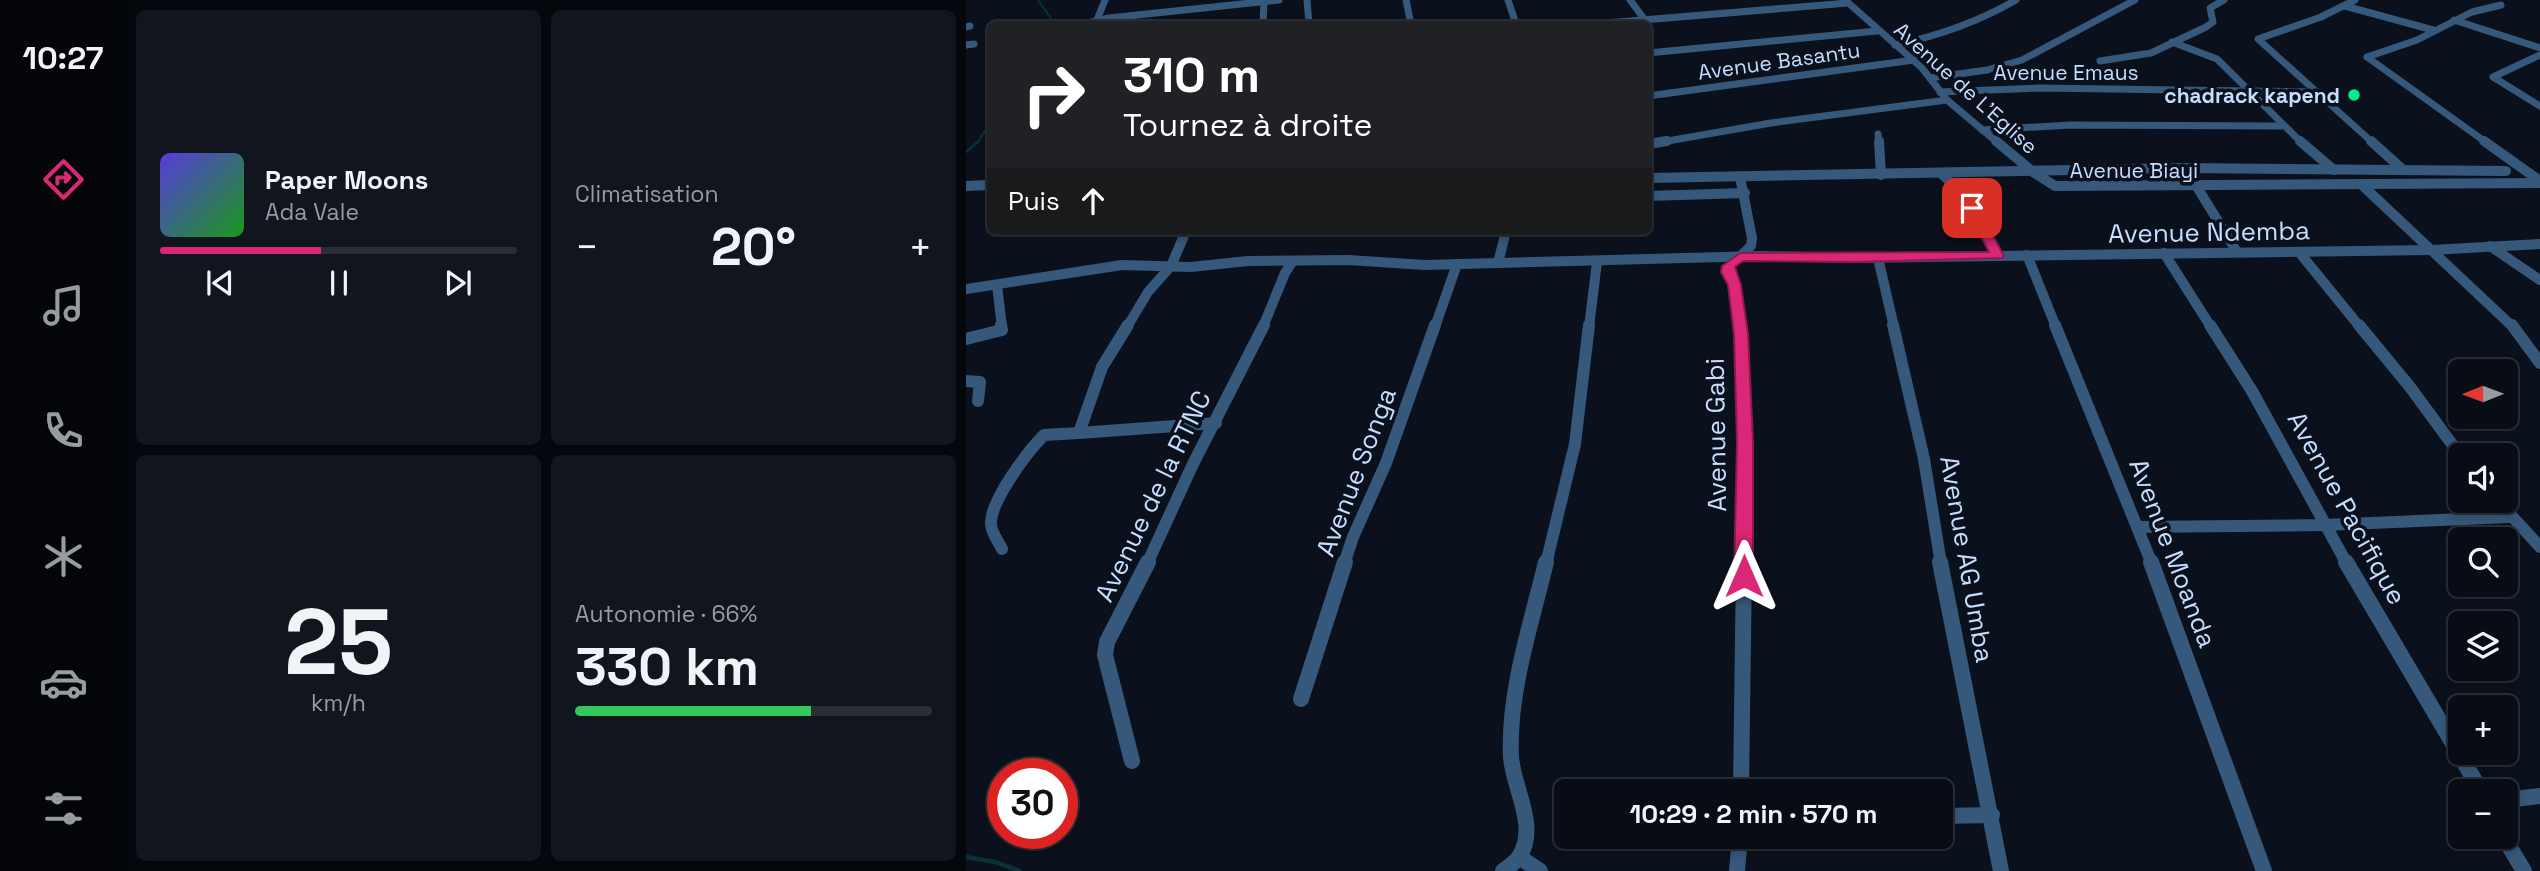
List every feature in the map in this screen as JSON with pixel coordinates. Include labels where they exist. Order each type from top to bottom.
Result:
[{"type":"street","points":[[1097,20],[1105,0]]},
{"type":"street","points":[[1090,21],[1124,21],[1233,2],[1279,0]]},
{"type":"street","points":[[1307,0],[1309,21]]},
{"type":"street","points":[[1406,0],[1410,21]]},
{"type":"street","points":[[1508,0],[1515,21]]},
{"type":"street","points":[[1630,0],[1645,20]]},
{"type":"street","points":[[1895,45],[1982,19],[2016,0]]},
{"type":"street","points":[[1930,78],[1990,70],[2021,60],[2049,48],[2135,0]]},
{"type":"street","points":[[2100,61],[2151,53],[2212,24],[2209,10],[2224,0]]},
{"type":"street","points":[[2355,0],[2258,39],[2419,184]]},
{"type":"street","points":[[1632,21],[1847,1]]},
{"type":"street","name":"Avenue de L'Eglise","points":[[1847,1],[1877,32],[1914,60],[1947,100],[2033,173]]},
{"type":"street","points":[[1158,13],[1160,2]]},
{"type":"street","points":[[1263,21],[1264,2]]},
{"type":"street","points":[[2501,5],[2454,20],[2417,40],[2367,57],[2540,182]]},
{"type":"street","points":[[1733,6],[1739,12]]},
{"type":"street","points":[[2345,6],[2433,30]]},
{"type":"street","points":[[2454,20],[2540,48]]},
{"type":"street","points":[[1652,53],[1877,32]]},
{"type":"street","points":[[2172,42],[2217,59],[2282,126],[2357,185],[2511,324],[2540,363]]},
{"type":"street","points":[[2540,55],[2493,77],[2540,106]]},
{"type":"street","name":"Avenue Basantu","points":[[1652,95],[1914,60]]},
{"type":"street","name":"Avenue Emaus","points":[[1940,92],[2038,88],[2318,92]]},
{"type":"street","points":[[1652,143],[1746,130],[1771,123],[1947,100]]},
{"type":"street","points":[[1982,130],[2071,125],[2282,126]]},
{"type":"street","points":[[1878,134],[1881,175]]},
{"type":"street","points":[[2033,173],[2400,167],[2506,171]]},
{"type":"street","name":"Avenue Biayi","points":[[1652,178],[2033,173],[2052,185],[2066,188],[2540,182]]},
{"type":"street","points":[[1942,174],[1963,195],[1998,256]]},
{"type":"street","name":"Avenue Gabi","points":[[1740,177],[1745,193],[1751,246],[1727,269],[1735,285],[1741,334],[1745,442],[1741,779]]},
{"type":"street","points":[[966,186],[987,185]]},
{"type":"street","points":[[2197,187],[2237,252]]},
{"type":"street","points":[[1652,196],[1745,193]]},
{"type":"street","points":[[1079,433],[1102,367],[1148,292],[1171,266],[1184,235]]},
{"type":"street","points":[[1498,262],[1505,235]]},
{"type":"street","name":"Avenue Ndemba","points":[[966,289],[1122,265],[1349,260],[1404,265],[1740,257],[1878,258],[2299,252],[2431,250],[2540,244]]},
{"type":"street","points":[[2490,246],[2540,280]]},
{"type":"street","points":[[2299,252],[2402,377],[2451,443]]},
{"type":"street","name":"Avenue Pacifique","points":[[2164,253],[2252,391],[2379,622],[2474,779]]},
{"type":"street","name":"Avenue Moanda","points":[[2027,255],[2138,527],[2264,871]]},
{"type":"street","name":"Avenue AG Umba","points":[[1878,258],[1924,459],[1942,572],[2001,871]]},
{"type":"street","name":"Avenue de la RTNC","points":[[1132,761],[1105,649],[1158,543],[1193,464],[1259,336],[1285,273],[1293,261]]},
{"type":"street","points":[[1503,871],[1519,857],[1525,840],[1526,825],[1511,759],[1513,709],[1521,665],[1575,444],[1581,386],[1589,346],[1597,262]]},
{"type":"street","name":"Avenue Songa","points":[[1301,699],[1353,537],[1385,464],[1457,264]]},
{"type":"street","points":[[966,339],[1002,330],[997,285]]},
{"type":"street","points":[[966,381],[981,382],[978,401]]},
{"type":"street","points":[[1002,549],[991,525],[992,513],[1026,456],[1044,435],[1216,423]]},
{"type":"street","points":[[2507,513],[2540,547]]},
{"type":"street","points":[[2138,527],[2325,525],[2510,517]]},
{"type":"street","points":[[2518,799],[2540,796]]},
{"type":"street","points":[[1953,816],[1992,815]]},
{"type":"street","points":[[1737,871],[1739,849]]},
{"type":"street","points":[[2511,849],[2524,871]]},
{"type":"street","points":[[1519,857],[1540,871]]},
{"type":"waterway","points":[[1038,0],[1051,21]]},
{"type":"waterway","points":[[977,142],[987,128]]},
{"type":"waterway","points":[[966,152],[977,142]]},
{"type":"waterway","points":[[966,857],[995,862],[1020,871]]},
{"type":"place","name":"chadrack kapend","points":[[2354,95]]},
{"type":"route","points":[[1744,576],[1745,442],[1741,334],[1735,285],[1728,266],[1740,257],[1998,256],[1972,208]]}]
